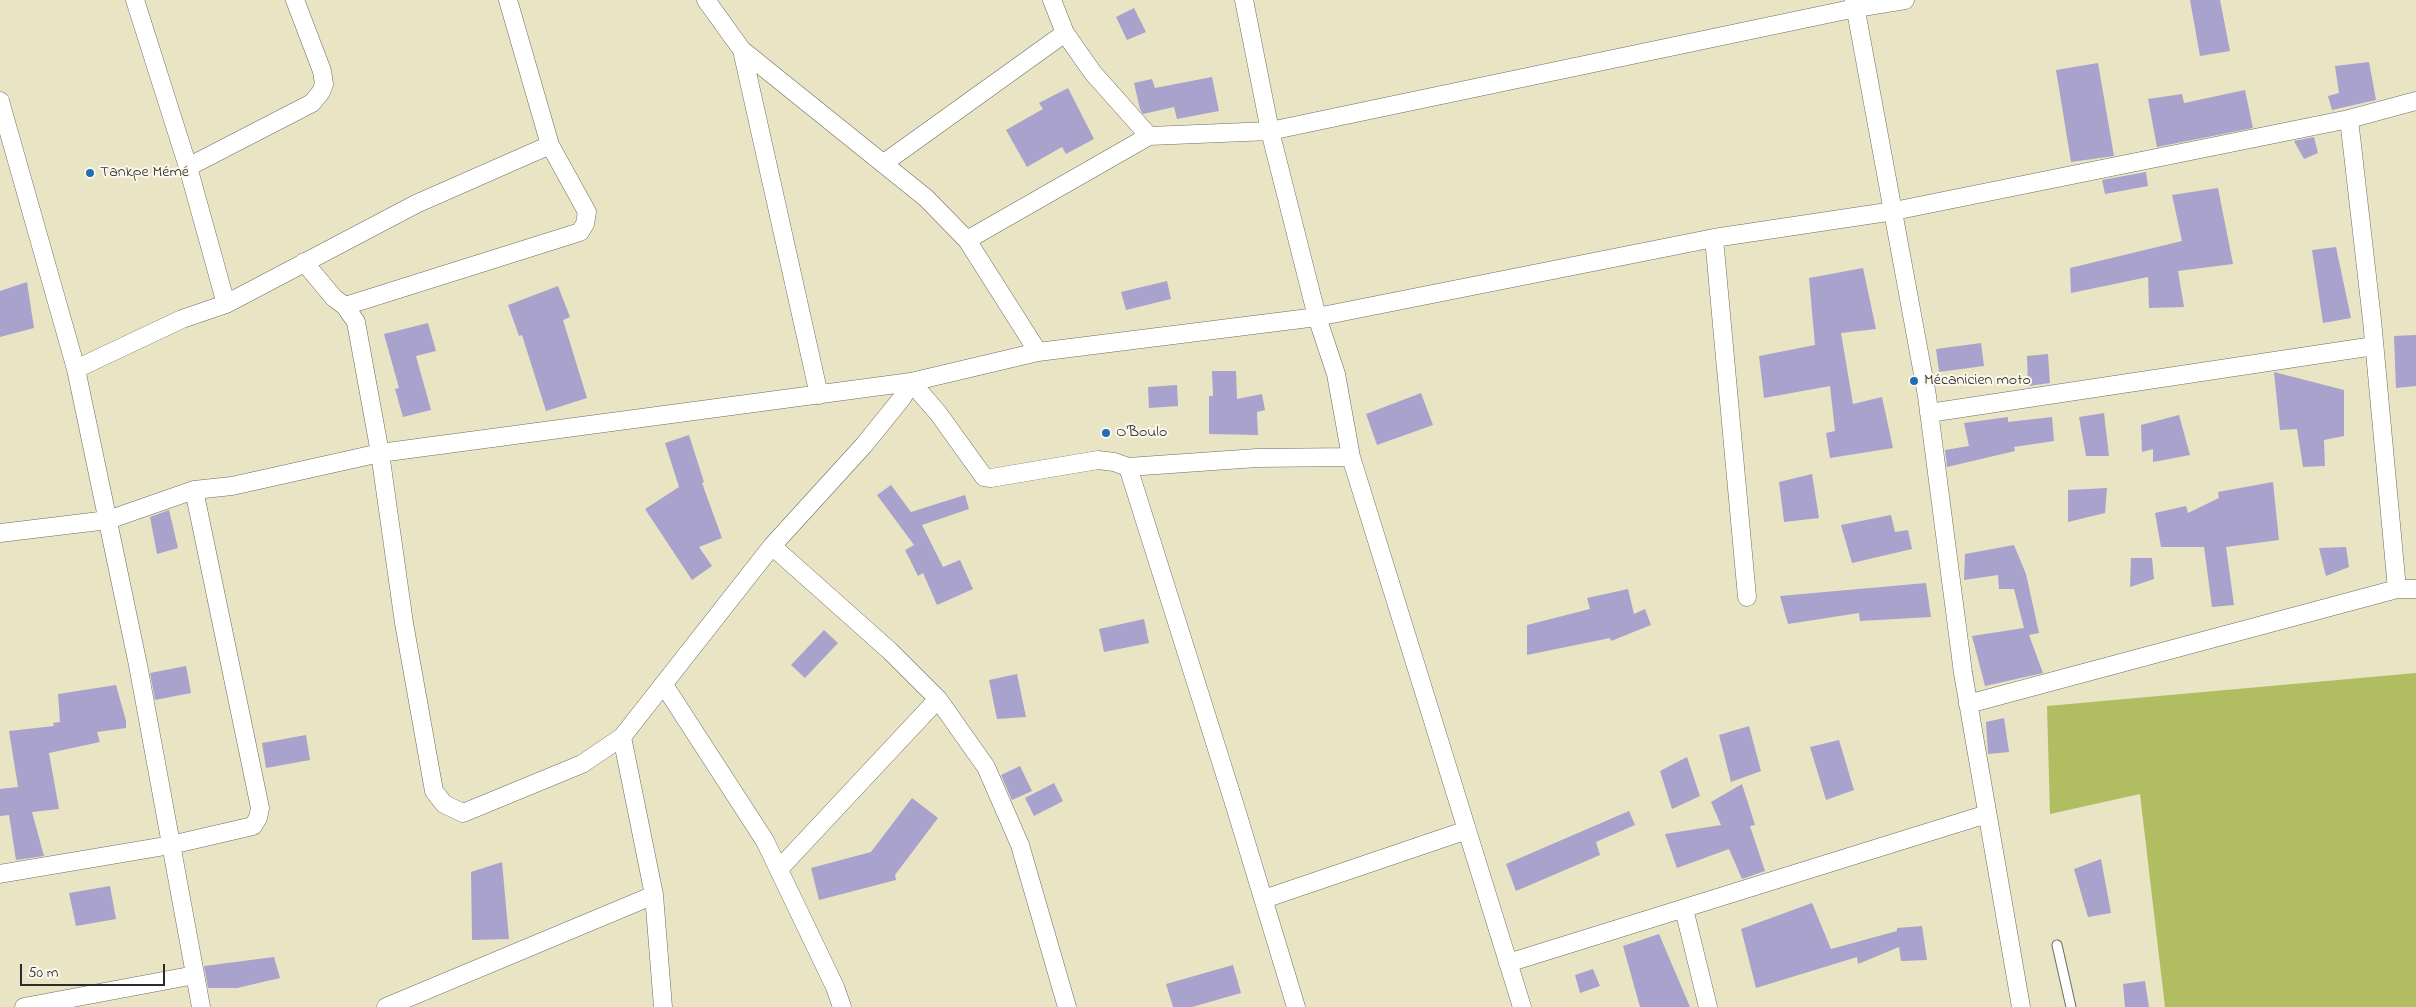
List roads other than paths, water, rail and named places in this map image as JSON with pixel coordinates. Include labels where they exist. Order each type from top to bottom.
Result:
[{"type":"street","points":[[135,0],[188,167],[226,304]]},
{"type":"street","points":[[188,167],[312,103],[321,92],[324,84],[322,71],[294,0]]},
{"type":"street","points":[[345,306],[580,232],[585,224],[588,212],[550,145],[508,0]]},
{"type":"street","points":[[706,0],[742,50],[926,198],[967,240],[1038,352]]},
{"type":"street","points":[[1052,0],[1065,33],[1093,73],[1149,136]]},
{"type":"street","points":[[1244,0],[1270,131],[1317,317],[1336,374],[1351,457],[1522,1007]]},
{"type":"street","points":[[967,240],[1149,136],[1270,131],[1855,4],[1905,0]]},
{"type":"street","points":[[1855,4],[1894,211],[1929,414],[1968,704],[2021,1007]]},
{"type":"street","points":[[884,163],[1065,33]]},
{"type":"street","points":[[742,50],[819,395]]},
{"type":"street","points":[[0,101],[76,369],[138,665],[201,1007]]},
{"type":"street","points":[[0,533],[108,520],[194,490],[232,486],[380,453],[911,382],[1038,352],[1317,317],[1714,238],[1894,211],[2348,119],[2416,101]]},
{"type":"street","points":[[2348,119],[2374,346],[2397,589]]},
{"type":"street","points":[[76,369],[182,319],[226,304],[416,204],[550,145]]},
{"type":"street","points":[[1714,238],[1747,597]]},
{"type":"street","points":[[304,262],[334,298],[345,306],[356,322],[380,453],[404,623],[434,791],[444,804],[463,813],[546,781],[582,764],[622,737],[772,546],[864,445],[902,398],[911,382]]},
{"type":"street","points":[[1929,414],[2374,346]]},
{"type":"street","points":[[911,382],[938,413],[984,477],[991,478],[1098,460],[1114,462],[1128,467],[1257,458],[1351,457]]},
{"type":"street","points":[[1128,467],[1264,899],[1296,1007]]},
{"type":"street","points":[[0,874],[171,845],[253,826],[258,818],[260,808],[194,490]]},
{"type":"street","points":[[772,546],[890,651],[938,699],[986,767],[1020,845],[1067,1007]]},
{"type":"street","points":[[1968,704],[2397,589],[2416,589]]},
{"type":"street","points":[[664,685],[764,841],[835,987],[842,1007]]},
{"type":"street","points":[[779,869],[938,699]]},
{"type":"street","points":[[622,737],[654,895],[663,1007]]},
{"type":"street","points":[[1508,964],[1987,814]]},
{"type":"street","points":[[1264,899],[1468,830]]},
{"type":"street","points":[[386,1007],[654,895]]},
{"type":"street","points":[[1684,908],[1708,1007]]},
{"type":"street","points":[[24,1007],[195,975]]},
{"type":"lane","points":[[2057,945],[2071,1007]]},
{"type":"place","name":"Tankpe Mémé","points":[[90,173]]},
{"type":"place","name":"Mécanicien moto","points":[[1914,381]]},
{"type":"place","name":"O'Boulo","points":[[1106,433]]}]
